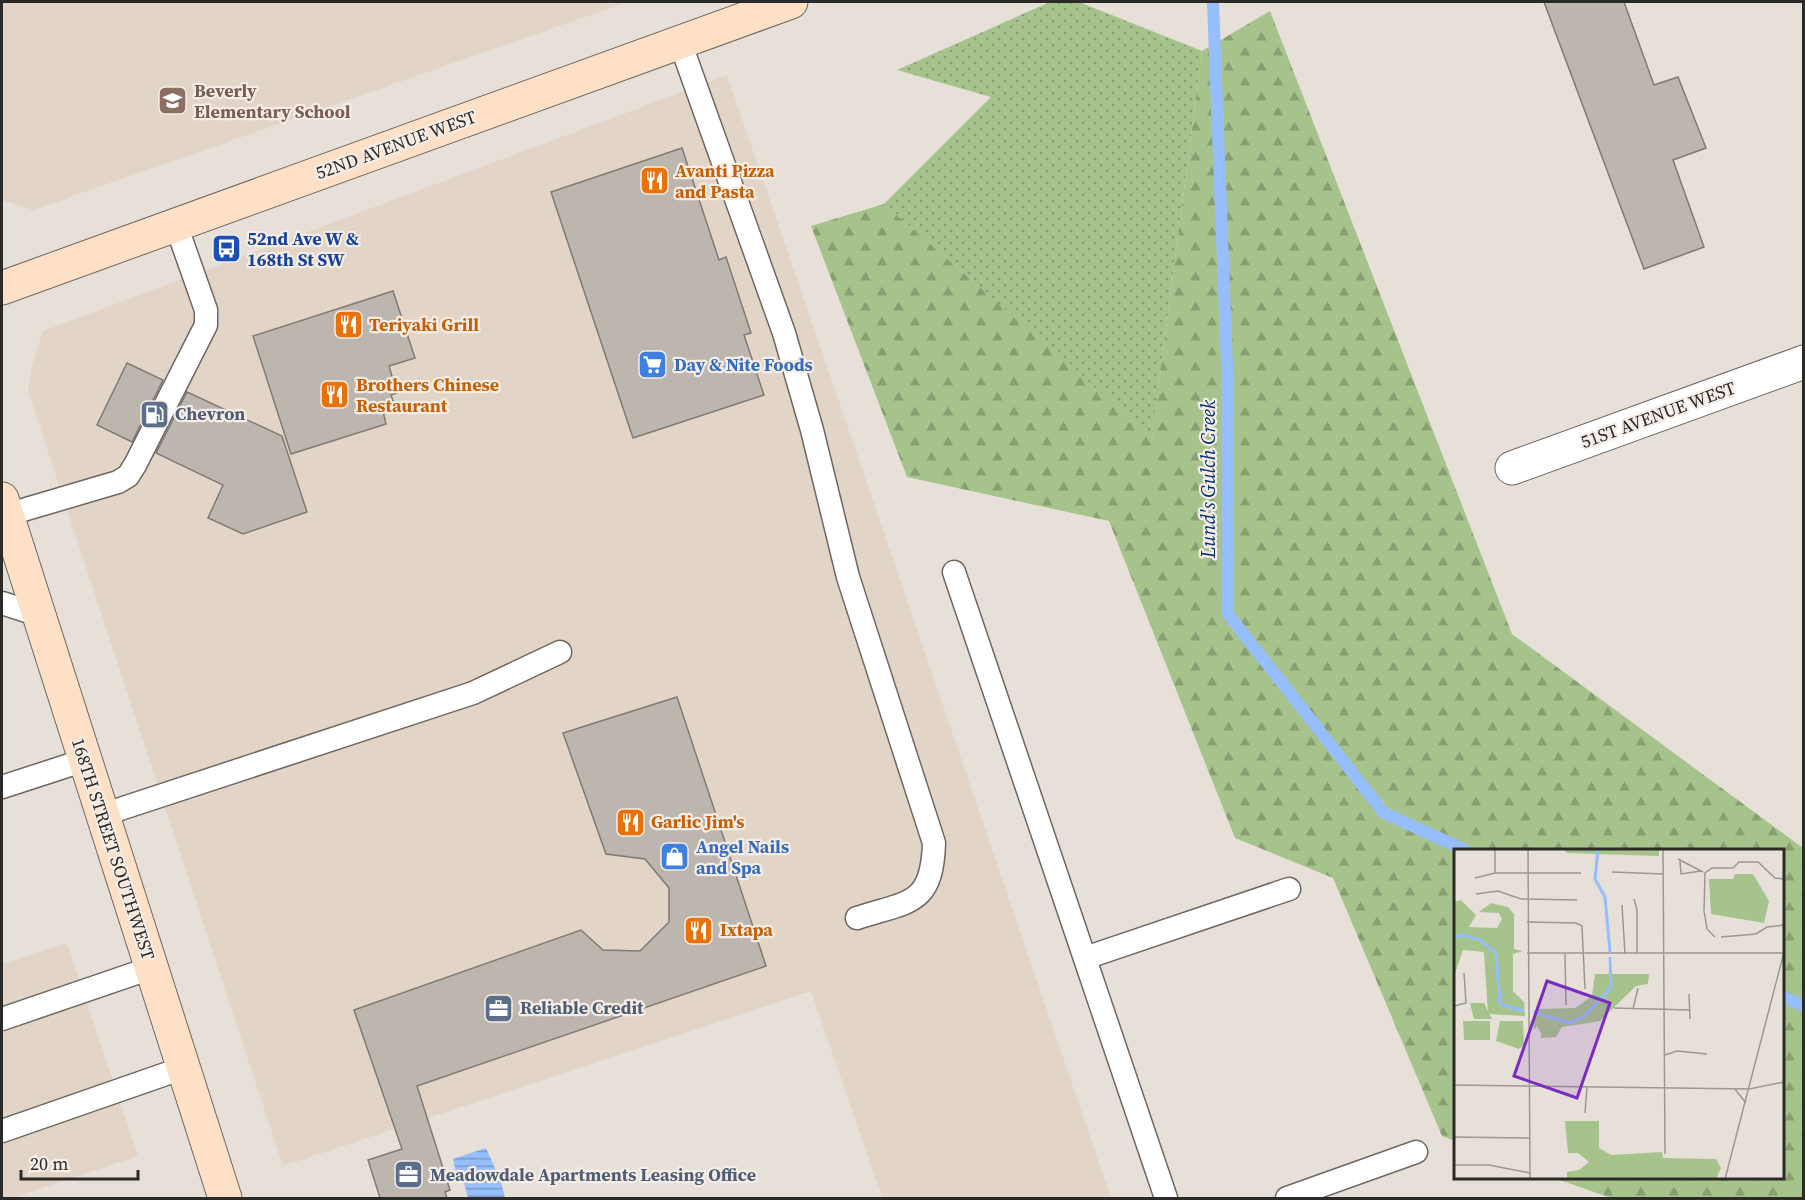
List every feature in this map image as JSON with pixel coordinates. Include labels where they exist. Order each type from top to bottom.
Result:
[{"type":"street","name":"52ND AVENUE WEST","points":[[2,288],[791,2]]},
{"type":"street","name":"51ST AVENUE WEST","points":[[1512,468],[1803,362]]},
{"type":"street","name":"168TH STREET SOUTHWEST","points":[[4,507],[225,1198]]},
{"type":"lane","points":[[680,42],[784,333],[812,430],[848,577],[934,843],[933,864],[928,884],[915,899],[857,918]]},
{"type":"lane","points":[[4,507],[118,482],[128,476],[135,465],[206,325],[206,310],[176,225]]},
{"type":"lane","points":[[954,572],[1166,1198]]},
{"type":"lane","points":[[2,603],[39,615]]},
{"type":"lane","points":[[102,815],[473,693],[561,652]]},
{"type":"lane","points":[[2,787],[85,760]]},
{"type":"lane","points":[[1085,958],[1289,889]]},
{"type":"lane","points":[[2,1019],[151,968]]},
{"type":"lane","points":[[2,1131],[183,1068]]},
{"type":"lane","points":[[1287,1198],[1416,1152]]},
{"type":"shaded area","name":"Beverly Elementary School","points":[[2,2],[628,2],[33,210],[2,200]]},
{"type":"shaded area","points":[[727,75],[1111,1198],[882,1198],[811,991],[283,1166],[28,391],[32,365],[43,331]]},
{"type":"shaded area","points":[[67,943],[138,1156],[12,1198],[2,1198],[2,964]]},
{"type":"green space","points":[[1050,2],[1079,2],[1202,51],[1152,438],[884,204],[991,97],[897,70]]},
{"type":"green space","points":[[1270,11],[1512,634],[1803,848],[1803,1198],[1611,1198],[1557,1179],[1784,1179],[1784,849],[1454,849],[1454,1141],[1442,1136],[1333,878],[1235,838],[1109,521],[907,477],[811,226],[884,204],[1152,437],[1202,51]]},
{"type":"water","points":[[486,1148],[501,1182],[505,1198],[468,1198],[461,1171],[456,1172],[453,1159]]},
{"type":"building","points":[[1544,2],[1624,2],[1654,85],[1678,77],[1706,148],[1673,160],[1704,247],[1644,269]]},
{"type":"building","points":[[682,148],[719,260],[726,257],[751,333],[744,335],[764,395],[633,438],[551,192]]},
{"type":"building","points":[[393,291],[415,358],[389,366],[397,393],[391,395],[395,407],[383,411],[386,424],[291,454],[253,336]]},
{"type":"building","points":[[127,363],[163,380],[132,442],[97,425]]},
{"type":"building","points":[[187,392],[282,436],[307,512],[243,534],[208,518],[223,485],[156,453]]},
{"type":"building","points":[[677,697],[766,966],[417,1086],[450,1190],[445,1192],[447,1198],[380,1198],[368,1160],[402,1149],[354,1010],[581,930],[603,950],[640,951],[669,922],[669,888],[645,859],[606,854],[563,733]]},
{"type":"waterway","name":"Lund's Gulch Creek","points":[[1213,2],[1227,367],[1228,614],[1384,813],[1463,849]]},
{"type":"waterway","name":"Lund's Gulch Creek","points":[[1784,997],[1804,1006]]},
{"type":"place","name":"Beverly Elementary School","points":[[173,101]]},
{"type":"place","name":"Avanti Pizza and Pasta","points":[[654,181]]},
{"type":"place","name":"52nd Ave W & 168th St SW","points":[[226,249]]},
{"type":"place","name":"Teriyaki Grill","points":[[348,325]]},
{"type":"place","name":"Day & Nite Foods","points":[[653,365]]},
{"type":"place","name":"Brothers Chinese Restaurant","points":[[335,395]]},
{"type":"place","name":"Chevron","points":[[154,414]]},
{"type":"place","name":"Garlic Jim's","points":[[630,822]]},
{"type":"place","name":"Angel Nails and Spa","points":[[675,857]]},
{"type":"place","name":"Ixtapa","points":[[699,930]]},
{"type":"place","name":"Reliable Credit","points":[[499,1008]]},
{"type":"place","name":"Meadowdale Apartments Leasing Office","points":[[409,1175]]}]
